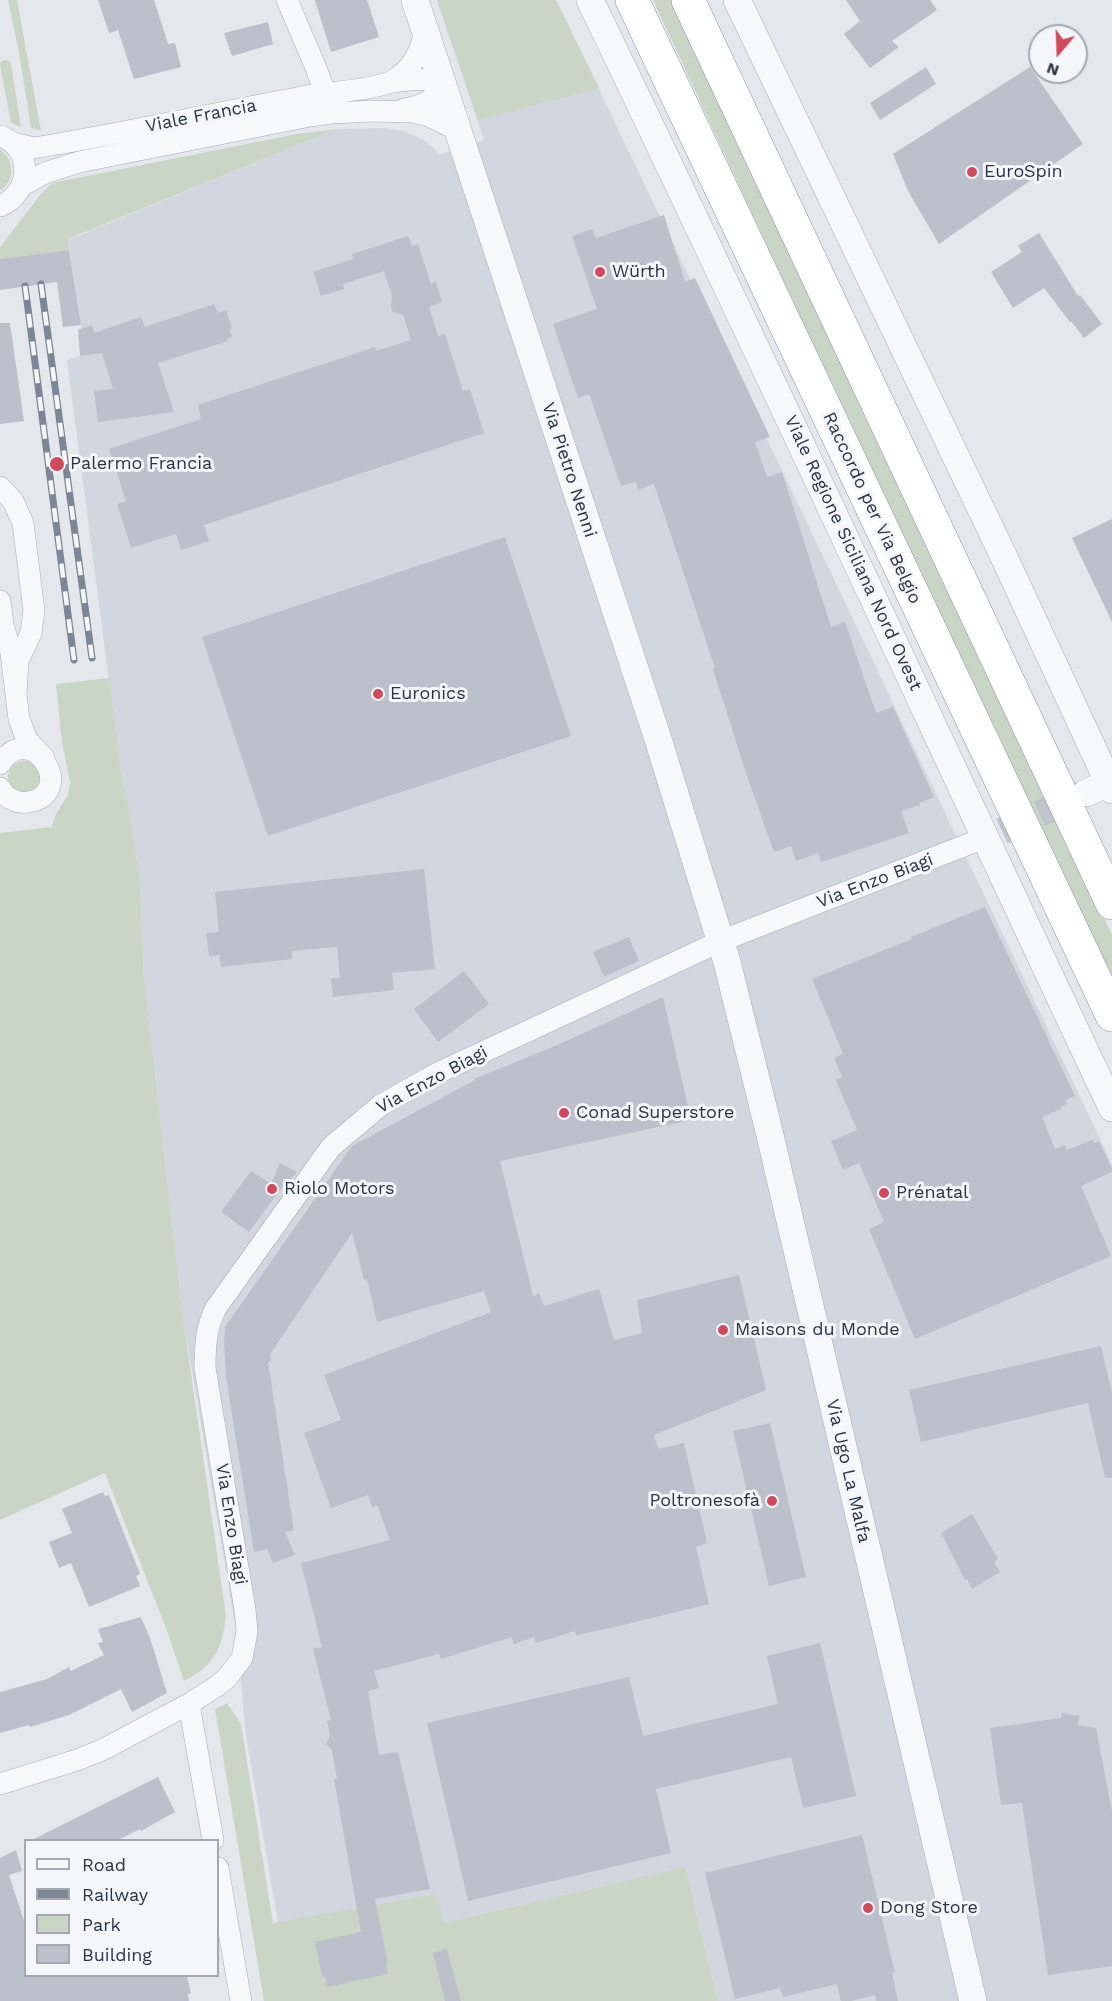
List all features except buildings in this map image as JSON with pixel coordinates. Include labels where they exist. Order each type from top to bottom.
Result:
[{"type":"highway","name":"Raccordo per Via Belgio","points":[[632,0],[1112,1015]]},
{"type":"highway","points":[[688,0],[1112,903]]},
{"type":"street","points":[[287,0],[325,93]]},
{"type":"street","name":"Via Pietro Nenni","points":[[416,0],[660,746],[721,941]]},
{"type":"street","name":"Viale Regione Siciliana Nord Ovest","points":[[590,0],[993,834],[1112,1108]]},
{"type":"street","points":[[737,0],[1004,557],[1105,787]]},
{"type":"street","points":[[389,83],[406,73],[415,60],[422,46],[425,30]]},
{"type":"street","name":"Viale Francia","points":[[7,140],[26,147],[45,146],[325,93],[416,79],[435,80],[442,83],[436,96],[420,106],[395,111],[310,116],[100,157],[59,167],[12,196]]},
{"type":"street","name":"Viale Francia","points":[[395,111],[429,116],[458,130]]},
{"type":"street","points":[[0,217],[25,167],[19,150],[7,140]]},
{"type":"street","points":[[0,487],[13,501],[23,523],[34,611],[31,633],[18,661],[16,694]]},
{"type":"street","points":[[0,601],[3,624],[11,653],[19,719],[27,740],[44,758],[50,774],[50,783],[41,797],[24,803],[5,797]]},
{"type":"street","points":[[2,761],[17,734],[19,719]]},
{"type":"street","points":[[2,761],[20,750],[37,753],[44,758]]},
{"type":"street","name":"Via Enzo Biagi","points":[[189,1704],[227,1678],[242,1658],[247,1631],[205,1368],[205,1344],[209,1321],[331,1147],[381,1105],[438,1073],[721,941],[993,834]]},
{"type":"street","name":"Via Ugo La Malfa","points":[[721,941],[769,1131],[973,2001]]},
{"type":"street","points":[[0,1784],[94,1753],[189,1704],[213,1839]]},
{"type":"street","points":[[219,1874],[241,2001]]},
{"type":"shaded area","points":[[437,0],[556,0],[1112,1164],[1112,2001],[718,2001],[685,1867],[443,1923],[436,1894],[278,1923],[245,1729],[238,1642],[183,1318],[144,978],[140,883],[131,817],[121,772],[67,360],[80,356],[81,325],[68,240],[337,129],[385,128],[403,131],[424,140],[439,155],[484,140]]},
{"type":"green space","points":[[8,0],[17,0],[41,131],[31,128]]},
{"type":"green space","points":[[437,0],[556,0],[599,88],[478,120]]},
{"type":"green space","points":[[653,0],[673,0],[1015,725],[1112,935],[1112,989]]},
{"type":"green space","points":[[8,60],[11,64],[21,127],[11,123],[0,65],[1,61]]},
{"type":"green space","points":[[337,129],[68,239],[69,250],[0,259],[0,247],[52,183],[297,134]]},
{"type":"green space","points":[[0,150],[11,165],[11,176],[0,191]]},
{"type":"green space","points":[[109,678],[121,772],[131,817],[140,883],[144,978],[183,1318],[226,1616],[222,1638],[215,1655],[203,1669],[184,1681],[166,1628],[105,1473],[0,1520],[0,833],[52,827],[56,814],[68,795],[70,782],[62,743],[56,684]]},
{"type":"green space","points":[[24,761],[35,766],[40,777],[35,788],[24,793],[13,788],[8,777],[13,766]]},
{"type":"green space","points":[[227,1703],[241,1724],[273,1923],[436,1894],[444,1923],[685,1867],[718,2001],[264,2001],[215,1709]]},
{"type":"tunnel","points":[[1002,831],[1083,794]]},
{"type":"railway","points":[[41,284],[92,658]]},
{"type":"railway","points":[[25,286],[74,660]]},
{"type":"place","name":"EuroSpin","points":[[972,172]]},
{"type":"place","name":"Würth","points":[[600,272]]},
{"type":"place","name":"Palermo Francia","points":[[57,464]]},
{"type":"place","name":"Euronics","points":[[378,694]]},
{"type":"place","name":"Conad Superstore","points":[[564,1113]]},
{"type":"place","name":"Riolo Motors","points":[[272,1189]]},
{"type":"place","name":"Prénatal","points":[[884,1193]]},
{"type":"place","name":"Maisons du Monde","points":[[723,1330]]},
{"type":"place","name":"Poltronesofà","points":[[772,1501]]},
{"type":"place","name":"Dong Store","points":[[868,1908]]}]
